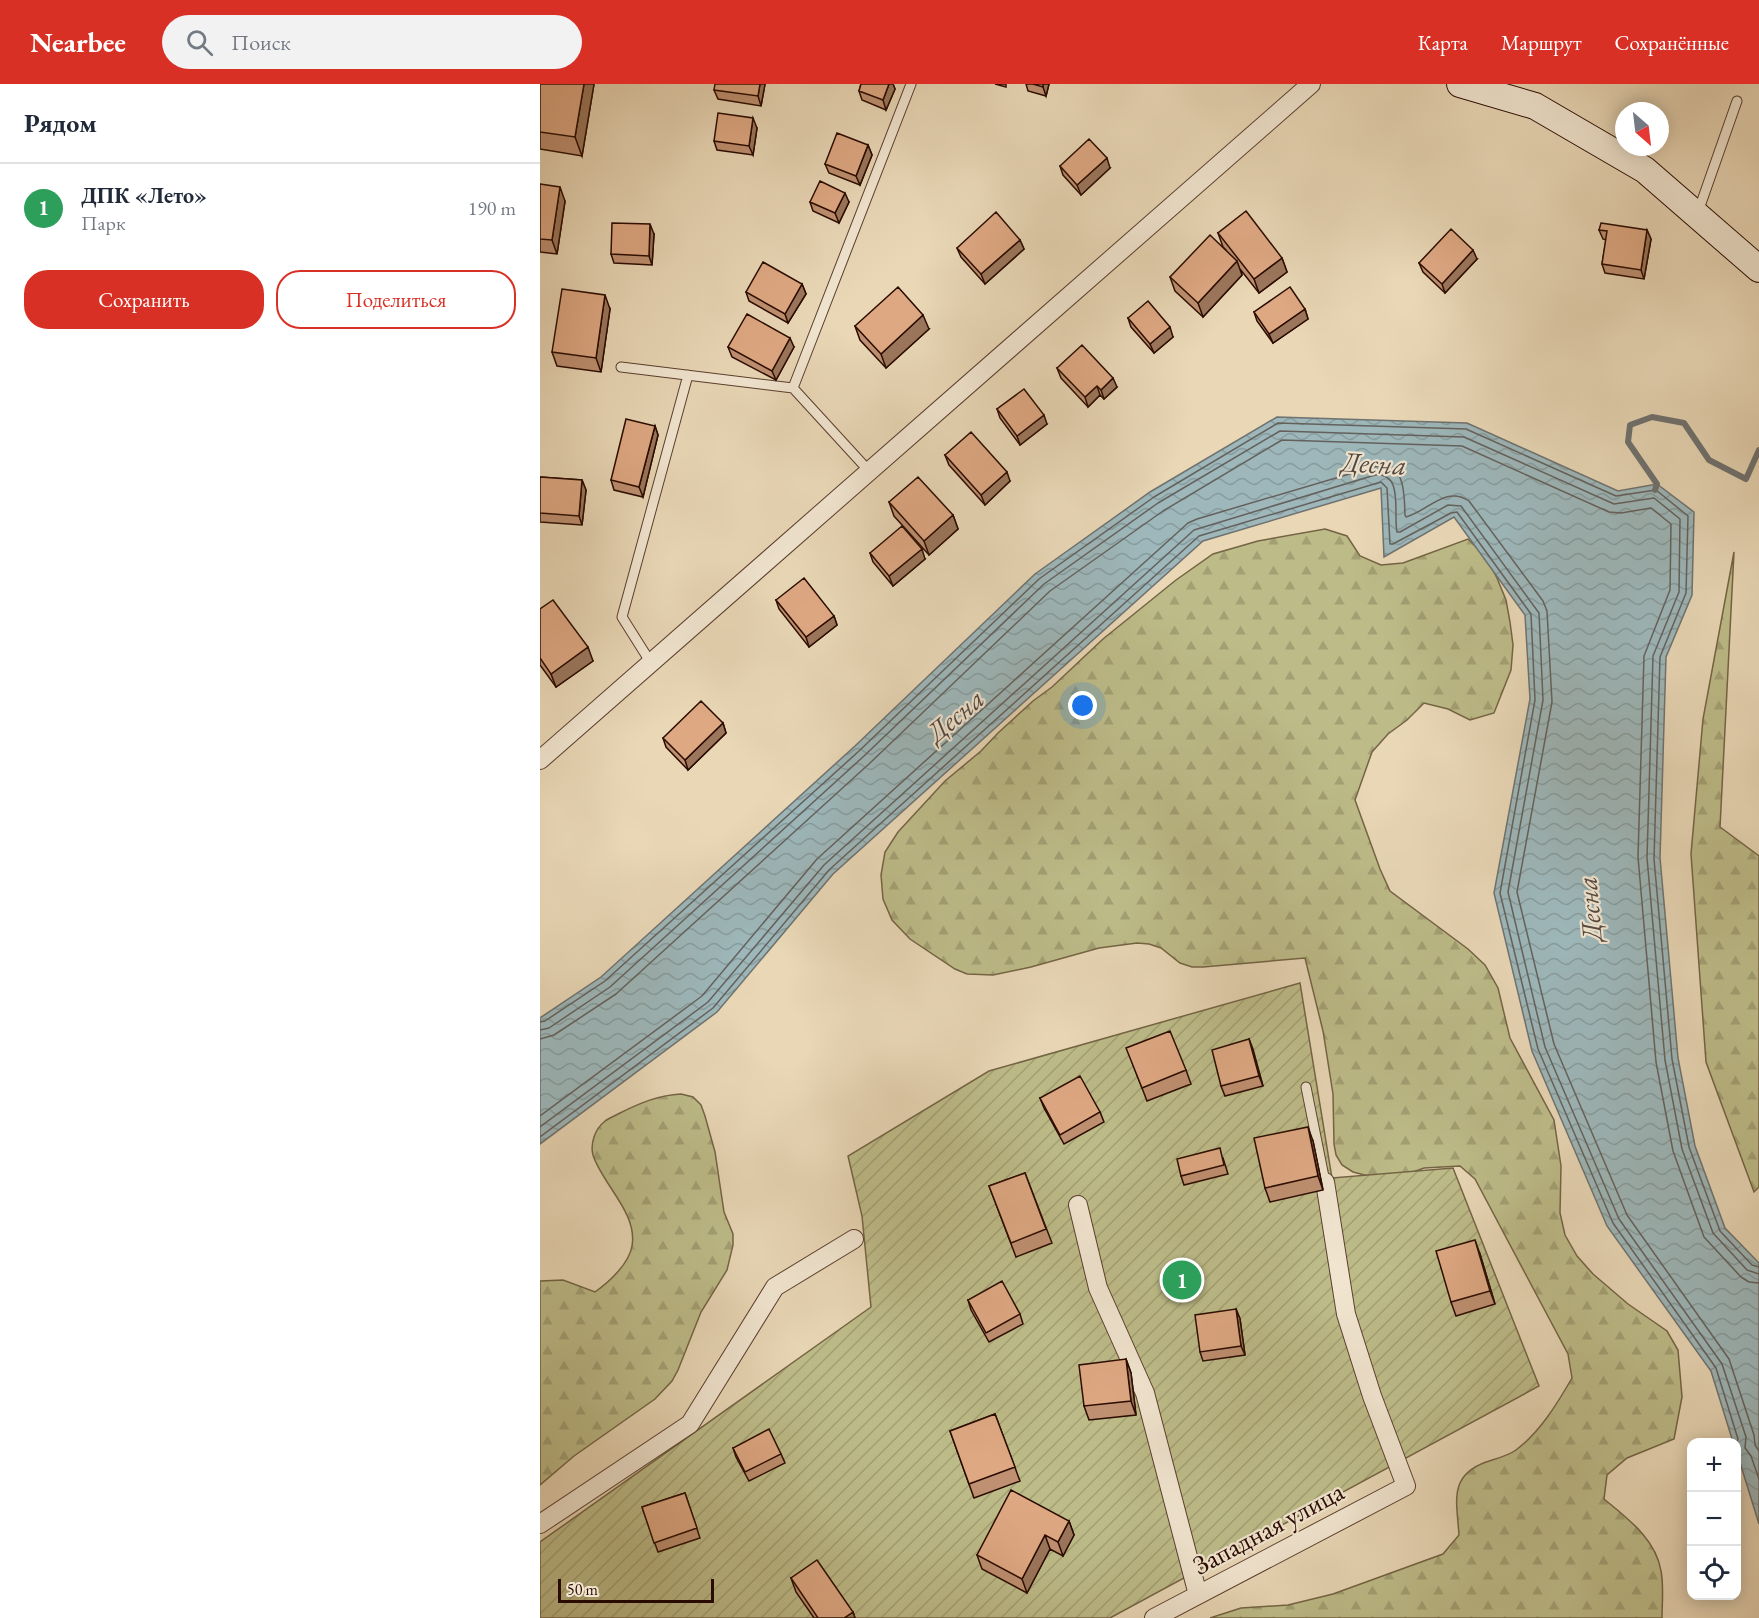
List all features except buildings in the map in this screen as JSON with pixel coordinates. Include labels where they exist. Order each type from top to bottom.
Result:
[{"type":"main road","points":[[1460,84],[1535,106],[1645,170],[1759,269]]},
{"type":"street","points":[[540,760],[1311,84]]},
{"type":"street","name":"Западная улица","points":[[1154,1618],[1406,1486],[1371,1396],[1346,1314],[1325,1182]]},
{"type":"street","points":[[1078,1205],[1098,1288],[1145,1392],[1198,1595]]},
{"type":"street","points":[[540,1524],[690,1424],[775,1287],[854,1239]]},
{"type":"lane","points":[[793,388],[911,84]]},
{"type":"lane","points":[[1697,215],[1737,100]]},
{"type":"lane","points":[[621,367],[793,388],[869,471]]},
{"type":"lane","points":[[651,663],[622,617],[688,375]]},
{"type":"lane","points":[[1306,1087],[1325,1182]]},
{"type":"green space","points":[[1325,529],[1347,536],[1360,556],[1381,565],[1403,563],[1468,539],[1486,557],[1506,600],[1513,645],[1511,670],[1494,713],[1470,720],[1448,709],[1424,703],[1388,734],[1372,752],[1355,800],[1390,891],[1468,949],[1485,965],[1498,988],[1510,1038],[1554,1120],[1561,1166],[1560,1213],[1565,1235],[1577,1256],[1593,1274],[1628,1304],[1667,1331],[1678,1350],[1682,1397],[1674,1439],[1627,1458],[1607,1475],[1604,1499],[1639,1530],[1658,1559],[1663,1589],[1662,1618],[1210,1618],[1241,1608],[1288,1605],[1333,1594],[1443,1554],[1459,1535],[1458,1491],[1465,1475],[1486,1462],[1516,1450],[1540,1426],[1572,1378],[1568,1354],[1475,1179],[1460,1166],[1424,1168],[1402,1176],[1376,1178],[1353,1172],[1342,1165],[1336,1155],[1334,1144],[1333,1094],[1323,1031],[1305,958],[1192,967],[1180,963],[1161,948],[1137,943],[1099,948],[993,975],[967,974],[955,969],[910,939],[892,920],[883,899],[881,875],[885,852],[898,832],[945,781],[1103,639],[1176,580],[1213,554],[1258,541]]},
{"type":"green space","points":[[1734,552],[1720,827],[1759,856],[1759,1187],[1754,1192],[1706,1062],[1691,854],[1703,719]]},
{"type":"green space","points":[[1300,983],[1332,1178],[1453,1168],[1539,1386],[1110,1618],[540,1618],[540,1542],[871,1307],[862,1216],[848,1156],[989,1071]]},
{"type":"green space","points":[[681,1094],[693,1097],[701,1105],[715,1152],[724,1212],[733,1234],[733,1245],[727,1270],[701,1312],[672,1381],[655,1399],[574,1456],[540,1485],[540,1281],[563,1280],[595,1292],[623,1266],[632,1246],[630,1222],[593,1155],[594,1137],[601,1125],[612,1117],[650,1100]]},
{"type":"water","name":"Десна","points":[[1277,417],[1467,423],[1618,491],[1657,484],[1694,512],[1692,595],[1666,657],[1660,858],[1678,1058],[1695,1146],[1725,1228],[1759,1263],[1759,1524],[1741,1466],[1741,1438],[1732,1438],[1711,1371],[1607,1226],[1532,1051],[1494,893],[1530,699],[1525,615],[1454,517],[1384,557],[1381,488],[1203,541],[833,874],[717,1012],[540,1144],[540,1018],[601,977],[855,746],[1035,574],[1150,492]]},
{"type":"waterway","points":[[1655,490],[1657,484],[1628,442],[1630,425],[1652,417],[1684,423],[1709,460],[1746,479],[1759,450]]},
{"type":"place","name":"ДПК «Лето»","points":[[1182,1280]]}]
